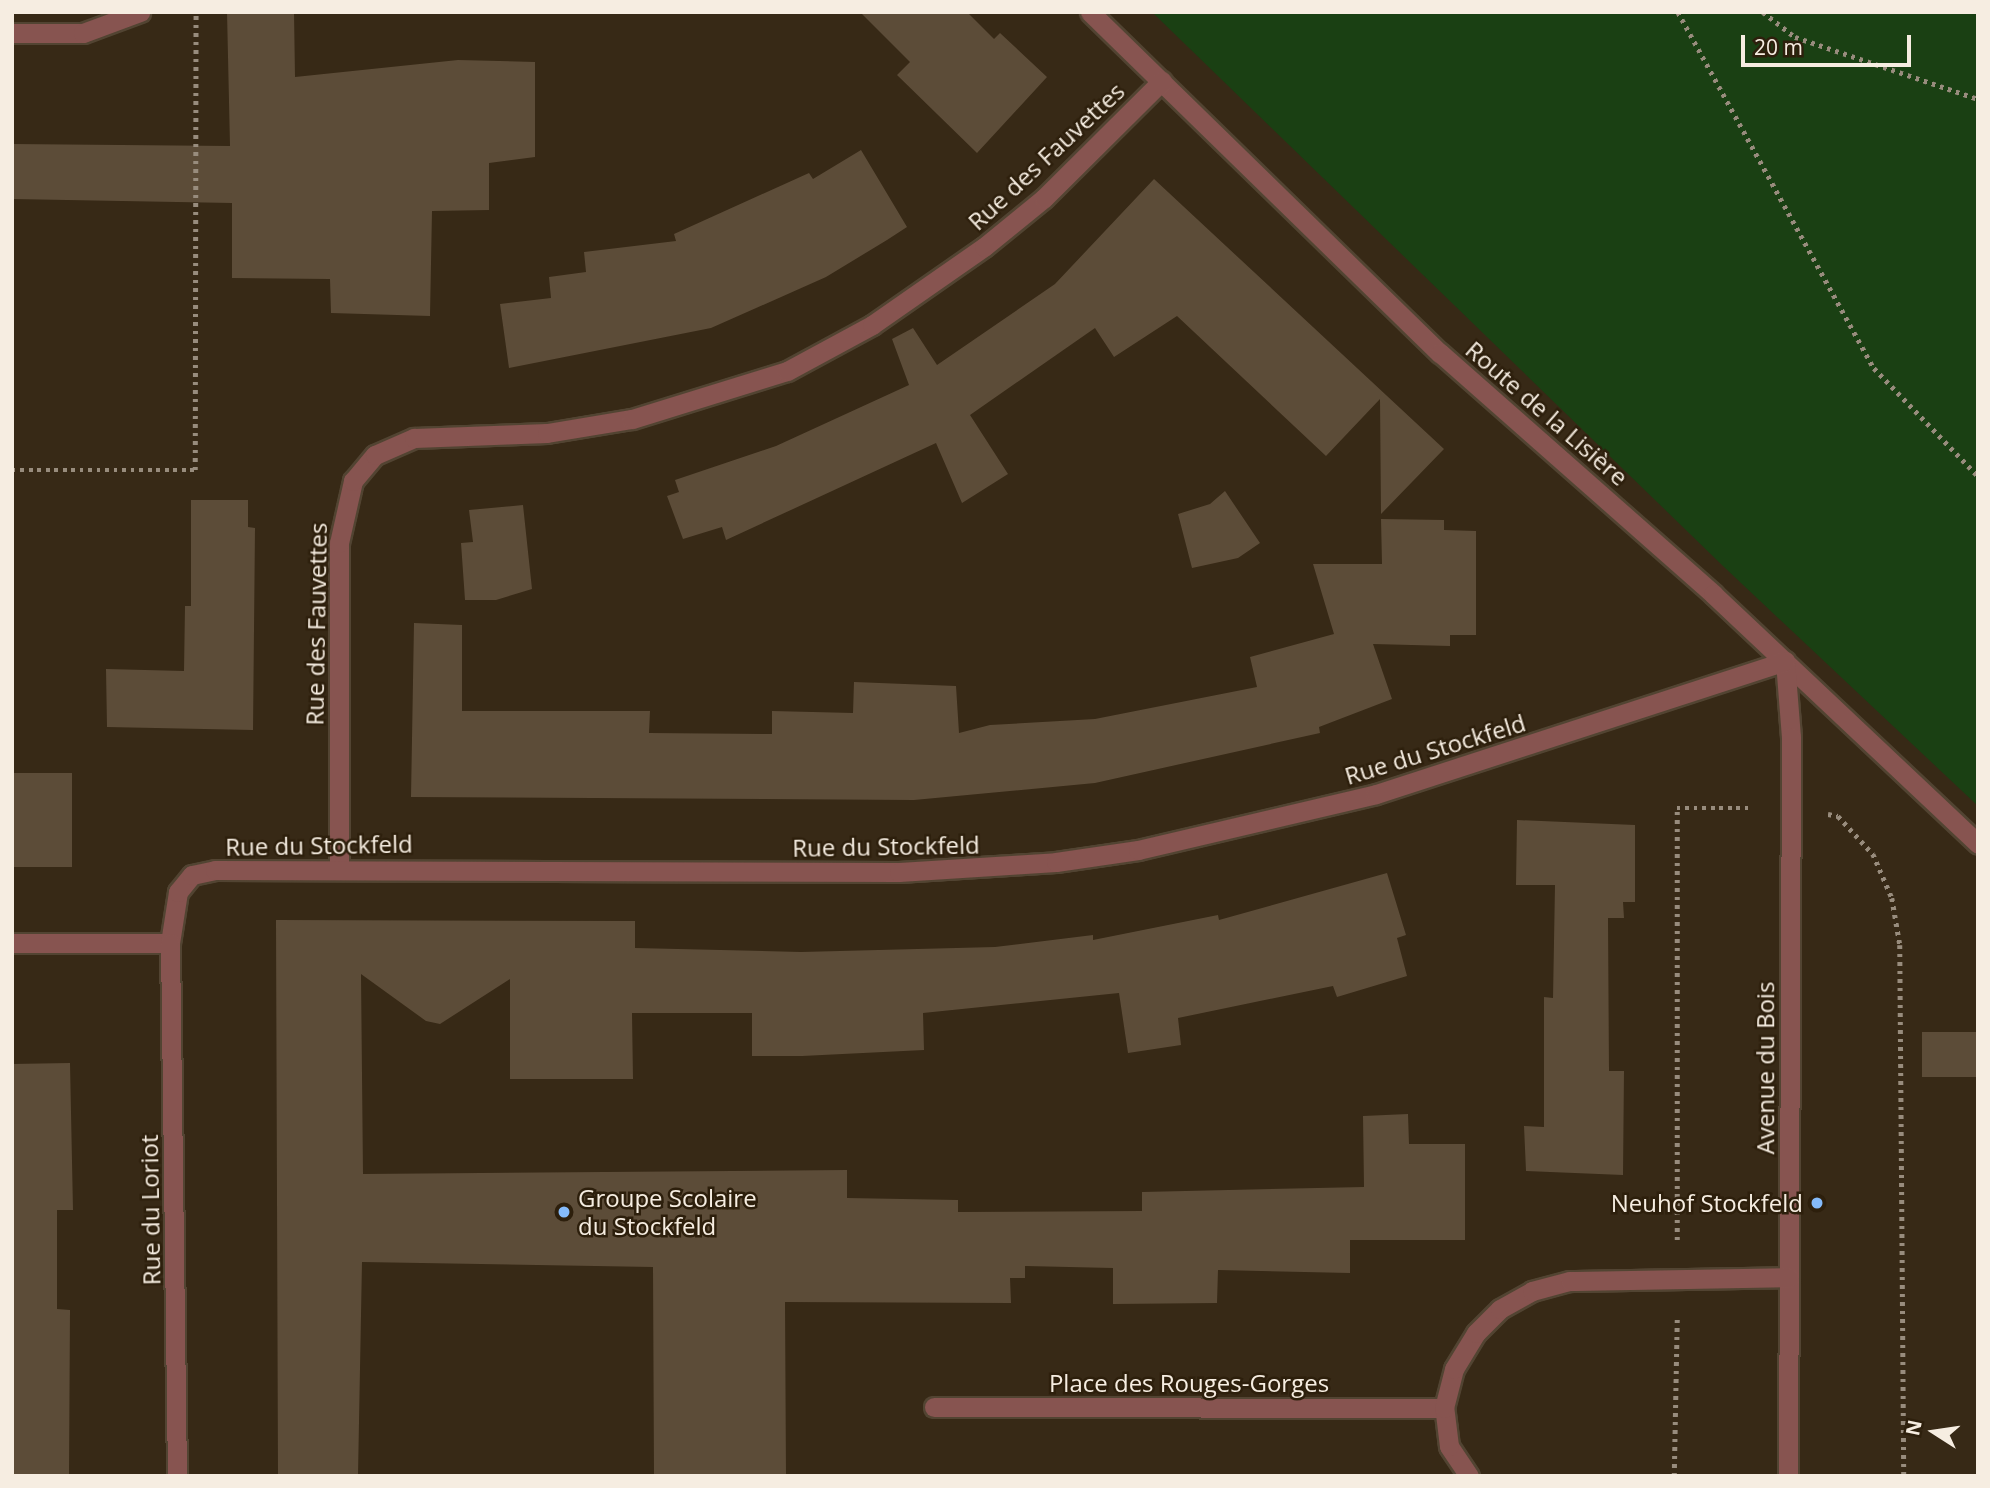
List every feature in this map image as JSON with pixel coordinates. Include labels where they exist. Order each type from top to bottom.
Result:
[{"type":"street","points":[[12,33],[83,33],[141,12]]},
{"type":"street","name":"Route de la Lisière","points":[[1090,12],[1440,353],[1785,661],[1978,844]]},
{"type":"street","name":"Rue des Fauvettes","points":[[339,866],[339,543],[353,481],[375,455],[414,438],[547,433],[632,419],[787,371],[872,325],[984,247],[1044,198],[1162,80]]},
{"type":"street","name":"Rue du Stockfeld","points":[[170,943],[178,892],[192,875],[339,866],[899,872],[1056,862],[1254,827],[1376,794],[1785,661]]},
{"type":"street","name":"Avenue du Bois","points":[[1785,661],[1791,737],[1788,1476]]},
{"type":"street","points":[[12,943],[170,943]]},
{"type":"street","name":"Rue du Loriot","points":[[170,943],[177,1476]]},
{"type":"street","points":[[1469,1476],[1449,1446],[1444,1408],[1454,1369],[1476,1333],[1500,1309],[1532,1291],[1570,1281],[1789,1276]]},
{"type":"street","name":"Place des Rouges-Gorges","points":[[934,1407],[1444,1408]]},
{"type":"path","points":[[12,470],[195,470],[196,12]]},
{"type":"path","points":[[1678,12],[1874,368],[1978,476]]},
{"type":"path","points":[[1763,12],[1795,37],[1978,99]]},
{"type":"green space","points":[[1152,12],[1978,12],[1978,806],[1723,566]]},
{"type":"building","points":[[227,12],[294,12],[295,77],[458,60],[535,62],[535,157],[489,163],[489,210],[432,211],[430,316],[331,313],[330,279],[232,278],[232,203],[12,199],[12,144],[230,146]]},
{"type":"building","points":[[860,12],[967,12],[994,39],[1000,33],[1047,77],[977,153],[897,75],[910,62]]},
{"type":"building","points":[[861,150],[907,227],[887,240],[826,277],[711,328],[509,368],[500,304],[551,298],[549,277],[586,272],[584,252],[676,241],[674,234],[809,173],[813,179]]},
{"type":"building","points":[[1154,179],[1444,449],[1381,514],[1380,399],[1326,456],[1177,316],[1114,357],[1095,328],[970,415],[1008,474],[962,503],[936,443],[726,540],[722,527],[683,539],[667,496],[679,492],[675,480],[776,446],[909,385],[892,339],[913,328],[937,365],[1055,284]]},
{"type":"building","points":[[1225,491],[1260,543],[1238,558],[1192,568],[1178,514],[1210,504]]},
{"type":"building","points":[[191,500],[248,500],[248,527],[255,528],[253,730],[107,727],[106,669],[184,671],[185,606],[191,606]]},
{"type":"building","points":[[523,505],[532,589],[496,600],[465,600],[461,543],[473,542],[469,510]]},
{"type":"building","points":[[1381,519],[1444,520],[1444,530],[1476,531],[1476,635],[1450,635],[1450,646],[1373,644],[1392,699],[1319,727],[1320,733],[1095,783],[914,800],[411,797],[414,623],[462,625],[462,711],[650,711],[649,733],[772,734],[772,711],[853,713],[854,682],[956,686],[959,733],[990,725],[1095,719],[1257,687],[1250,657],[1334,634],[1313,564],[1382,564]]},
{"type":"building","points":[[12,773],[72,773],[72,867],[12,867]]},
{"type":"building","points":[[1517,820],[1635,825],[1635,902],[1623,902],[1624,918],[1608,918],[1609,1071],[1624,1071],[1623,1175],[1526,1171],[1524,1126],[1544,1127],[1544,997],[1553,998],[1555,885],[1516,885]]},
{"type":"building","points":[[1387,873],[1406,935],[1397,938],[1407,976],[1337,997],[1333,986],[1178,1018],[1181,1045],[1128,1053],[1119,993],[923,1013],[924,1050],[802,1056],[752,1056],[752,1013],[632,1013],[633,1079],[510,1079],[510,979],[440,1024],[426,1021],[361,974],[363,1174],[847,1170],[847,1198],[958,1200],[958,1212],[1142,1211],[1142,1192],[1364,1187],[1363,1116],[1408,1114],[1409,1144],[1465,1144],[1465,1240],[1350,1240],[1350,1273],[1218,1270],[1217,1303],[1113,1304],[1113,1268],[1025,1266],[1025,1278],[1010,1278],[1011,1303],[785,1302],[786,1476],[654,1476],[653,1267],[362,1262],[358,1476],[278,1476],[276,920],[635,921],[635,948],[801,952],[995,947],[1093,935],[1093,940],[1218,915],[1219,920]]},
{"type":"building","points":[[1922,1032],[1978,1032],[1978,1077],[1922,1077]]},
{"type":"building","points":[[70,1063],[73,1210],[57,1210],[57,1309],[70,1310],[69,1476],[12,1476],[12,1064]]},
{"type":"place","name":"Neuhof Stockfeld","points":[[1817,1203]]},
{"type":"place","name":"Groupe Scolaire du Stockfeld","points":[[564,1212]]}]
